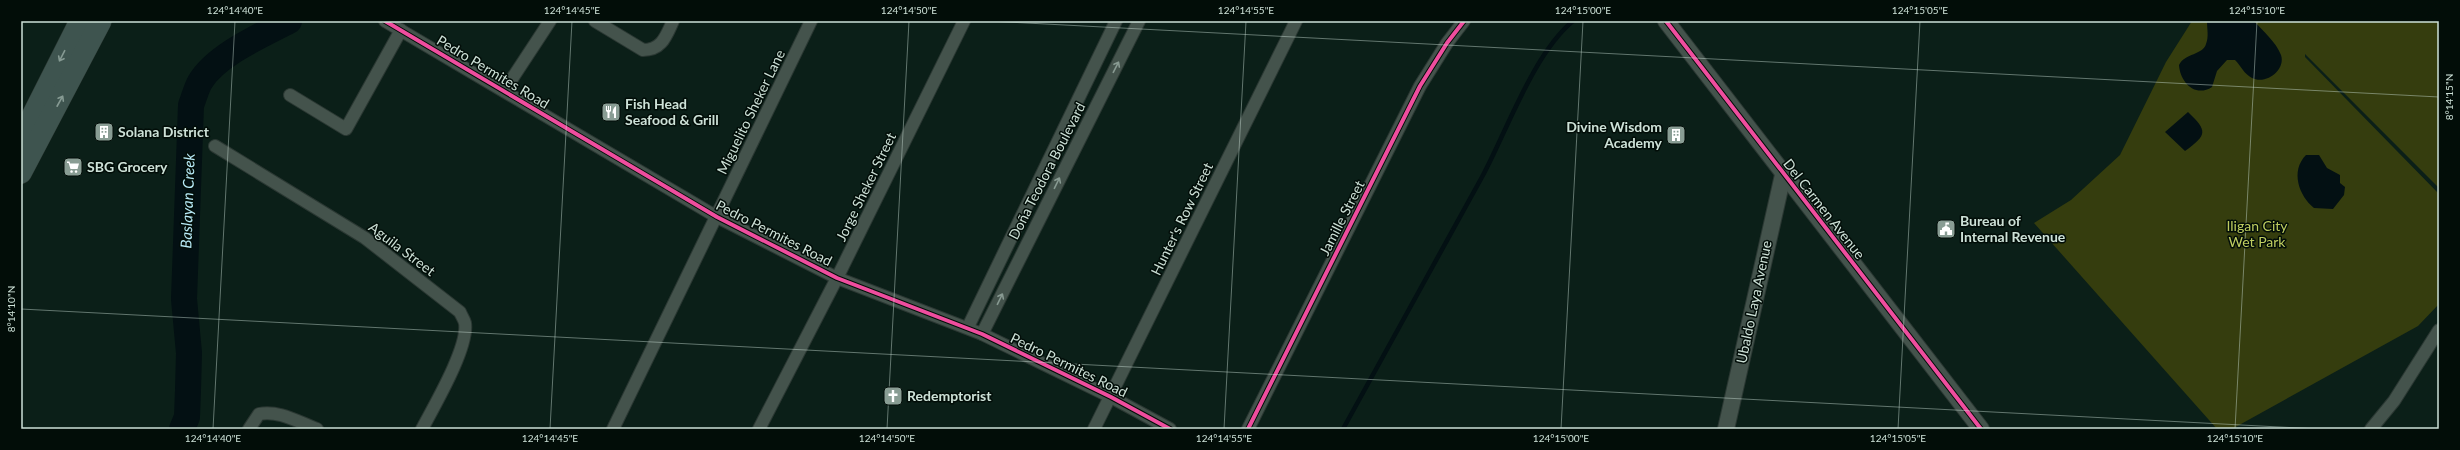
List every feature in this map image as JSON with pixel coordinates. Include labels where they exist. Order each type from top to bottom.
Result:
[{"type":"highway","points":[[21,172],[33,118],[80,21]]},
{"type":"highway","points":[[21,138],[33,118],[101,21]]},
{"type":"street","name":"Pedro Permites Road","points":[[385,21],[717,217],[838,278],[968,327],[1111,397],[1170,429]]},
{"type":"street","points":[[504,91],[550,21]]},
{"type":"street","points":[[594,21],[643,50],[652,50],[662,43],[673,21]]},
{"type":"street","name":"Miguelito Sheker Lane","points":[[613,429],[812,21]]},
{"type":"street","name":"Jorge Sheker Street","points":[[760,429],[838,278],[964,21]]},
{"type":"street","name":"Doña Teodora Boulevard","points":[[968,327],[1116,21]]},
{"type":"street","name":"Doña Teodora Boulevard","points":[[982,334],[1139,21]]},
{"type":"street","name":"Hunter's Row Street","points":[[1094,429],[1296,21]]},
{"type":"street","name":"Jamille Street","points":[[1248,429],[1420,86],[1447,43],[1464,21]]},
{"type":"street","name":"Del Carmen Avenue","points":[[1666,21],[1783,175],[1981,429]]},
{"type":"street","points":[[290,96],[346,129],[401,30]]},
{"type":"street","name":"Aguila Street","points":[[215,146],[365,238],[460,312],[465,323],[463,340],[457,360],[422,429]]},
{"type":"street","name":"Ubaldo Laya Avenue","points":[[1726,429],[1783,175]]},
{"type":"street","points":[[2371,429],[2394,401],[2439,330]]},
{"type":"street","points":[[250,429],[259,414],[268,412],[278,414],[317,429]]},
{"type":"green space","name":"Iligan City Wet Park","points":[[2192,21],[2439,21],[2439,188],[2305,54],[2305,57],[2439,194],[2439,304],[2418,326],[2232,429],[2217,429],[2034,223],[2071,200],[2120,155],[2166,62]]},
{"type":"shaded area","points":[[2207,21],[2254,21],[2279,50],[2282,61],[2278,71],[2269,78],[2257,80],[2247,74],[2235,60],[2227,60],[2217,71],[2212,87],[2200,91],[2194,89],[2185,82],[2179,65],[2185,58],[2204,48],[2208,33]]},
{"type":"shaded area","points":[[2188,112],[2195,118],[2202,128],[2202,133],[2198,141],[2185,151],[2165,132]]},
{"type":"shaded area","points":[[2306,155],[2319,155],[2327,168],[2340,175],[2340,183],[2345,187],[2344,195],[2333,209],[2314,208],[2304,197],[2298,183],[2298,168]]},
{"type":"waterway","name":"Baslayan Creek","points":[[182,429],[187,417],[188,390],[189,353],[184,299],[191,105],[200,82],[207,72],[217,63],[253,39],[289,21]]},
{"type":"waterway","points":[[1343,429],[1482,177],[1533,73],[1545,53],[1559,35],[1573,21]]},
{"type":"cycle path","points":[[385,21],[717,217],[837,278],[982,334],[1111,397],[1170,429]]},
{"type":"cycle path","points":[[1248,429],[1420,86],[1447,43],[1464,21]]},
{"type":"cycle path","points":[[1666,21],[1981,429]]},
{"type":"place","name":"Fish Head Seafood & Grill","points":[[611,112]]},
{"type":"place","name":"Solana District","points":[[104,132]]},
{"type":"place","name":"Divine Wisdom Academy","points":[[1676,135]]},
{"type":"place","name":"SBG Grocery","points":[[73,167]]},
{"type":"place","name":"Bureau of Internal Revenue","points":[[1946,229]]},
{"type":"place","name":"Redemptorist","points":[[893,396]]}]
